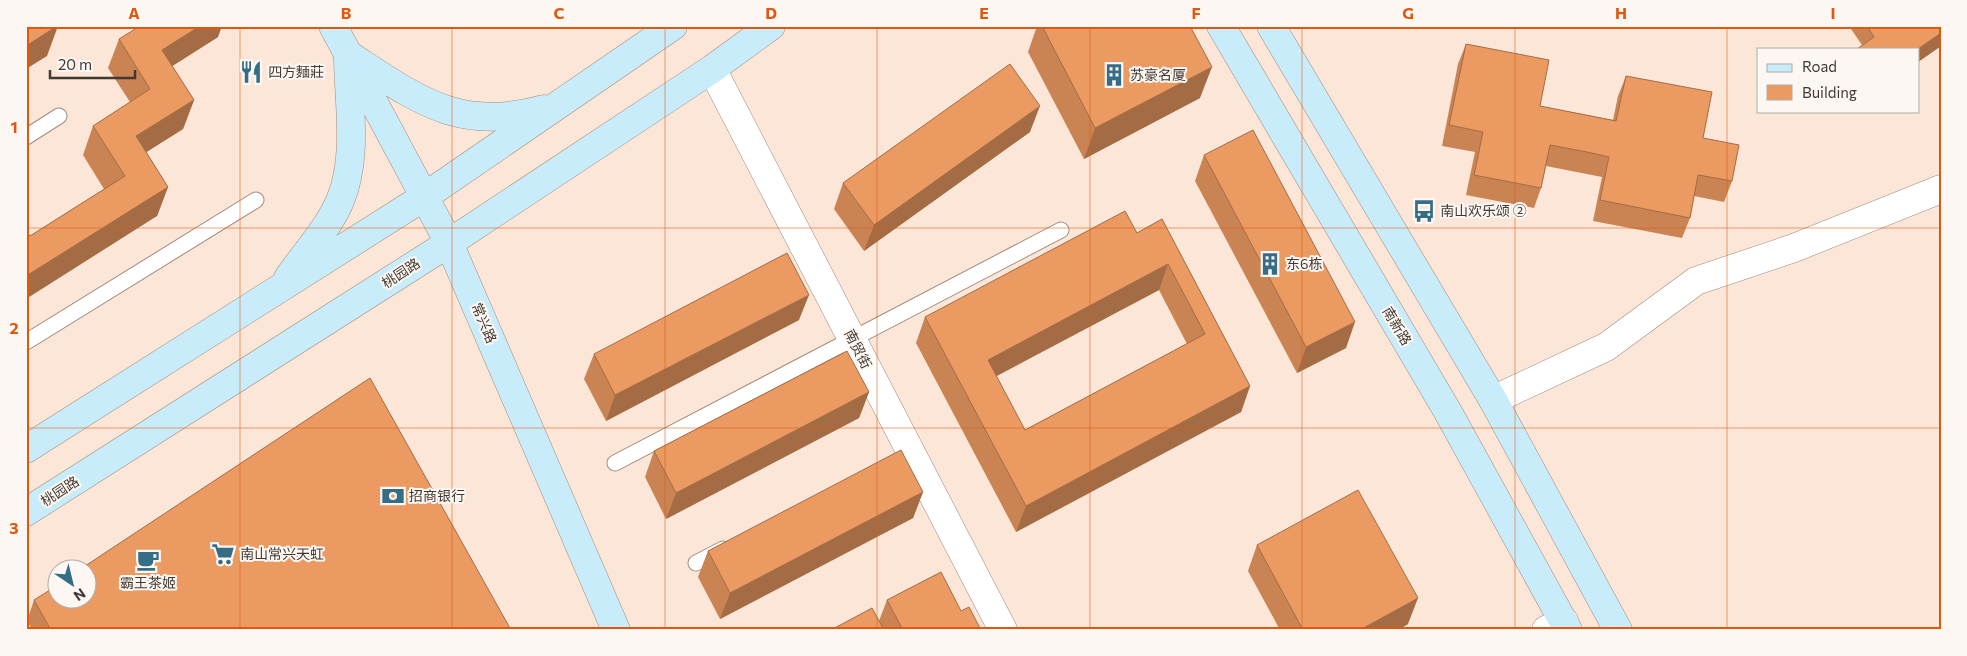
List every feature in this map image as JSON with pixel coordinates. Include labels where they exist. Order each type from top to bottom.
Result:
[{"type":"main road","name":"常兴路","points":[[333,26],[449,243],[616,630]]},
{"type":"main road","points":[[26,449],[424,197],[673,26]]},
{"type":"main road","name":"桃园路","points":[[26,512],[449,243],[712,69],[771,26]]},
{"type":"main road","name":"南新路","points":[[1221,26],[1453,420],[1559,627]]},
{"type":"main road","points":[[1271,26],[1493,400],[1618,630]]},
{"type":"main road","points":[[347,54],[420,100],[460,114],[481,117],[510,117],[544,109],[565,101]]},
{"type":"main road","points":[[280,288],[330,219],[340,201],[346,182],[350,162],[347,54]]},
{"type":"street","name":"南贸街","points":[[712,69],[852,339],[902,456],[1003,630]]},
{"type":"street","points":[[1493,400],[1606,347],[1696,281],[1794,248],[1941,189]]},
{"type":"lane","points":[[26,137],[58,116]]},
{"type":"lane","points":[[26,342],[256,200]]},
{"type":"lane","points":[[615,463],[1061,230]]},
{"type":"lane","points":[[696,563],[739,541]]},
{"type":"building","points":[[26,26],[57,26],[26,46]]},
{"type":"building","points":[[140,26],[200,26],[162,50],[194,100],[136,136],[168,187],[26,276],[26,231],[30,236],[125,176],[93,126],[150,89],[119,39]]},
{"type":"building","name":"苏豪名厦","points":[[1042,26],[1190,26],[1212,67],[1095,128]]},
{"type":"building","points":[[1867,26],[1941,26],[1941,33],[1919,48],[1858,48],[1874,37]]},
{"type":"building","points":[[1466,44],[1549,60],[1540,106],[1616,121],[1626,76],[1712,92],[1703,138],[1739,145],[1732,181],[1698,175],[1690,218],[1600,200],[1609,157],[1587,152],[1550,145],[1541,188],[1474,175],[1483,132],[1449,125]]},
{"type":"building","points":[[1010,64],[1040,106],[874,225],[843,183]]},
{"type":"building","points":[[1253,130],[1355,322],[1306,347],[1204,155]]},
{"type":"building","points":[[1125,211],[1137,233],[1162,219],[1250,386],[1026,506],[925,317]],"holes":[[[1168,264],[1205,334],[1025,430],[988,360]]]},
{"type":"building","points":[[787,253],[809,295],[615,395],[594,354]]},
{"type":"building","points":[[847,351],[869,392],[676,493],[654,451]]},
{"type":"building","points":[[370,378],[511,630],[51,630],[34,600],[48,591],[48,608],[98,608],[97,558]]},
{"type":"building","points":[[901,450],[923,492],[730,593],[708,551]]},
{"type":"building","points":[[1358,490],[1418,598],[1360,630],[1303,630],[1257,545]]},
{"type":"building","points":[[941,572],[961,611],[969,607],[981,630],[903,630],[887,600]]},
{"type":"building","points":[[872,608],[884,630],[831,630]]},
{"type":"place","name":"四方麵莊","points":[[251,72]]},
{"type":"place","name":"苏豪名厦","points":[[1114,75]]},
{"type":"place","name":"南山欢乐颂 ②","points":[[1424,211]]},
{"type":"place","name":"东6栋","points":[[1270,264]]},
{"type":"place","name":"招商银行","points":[[393,496]]},
{"type":"place","name":"南山常兴天虹","points":[[223,554]]},
{"type":"place","name":"霸王茶姬","points":[[148,560]]}]
